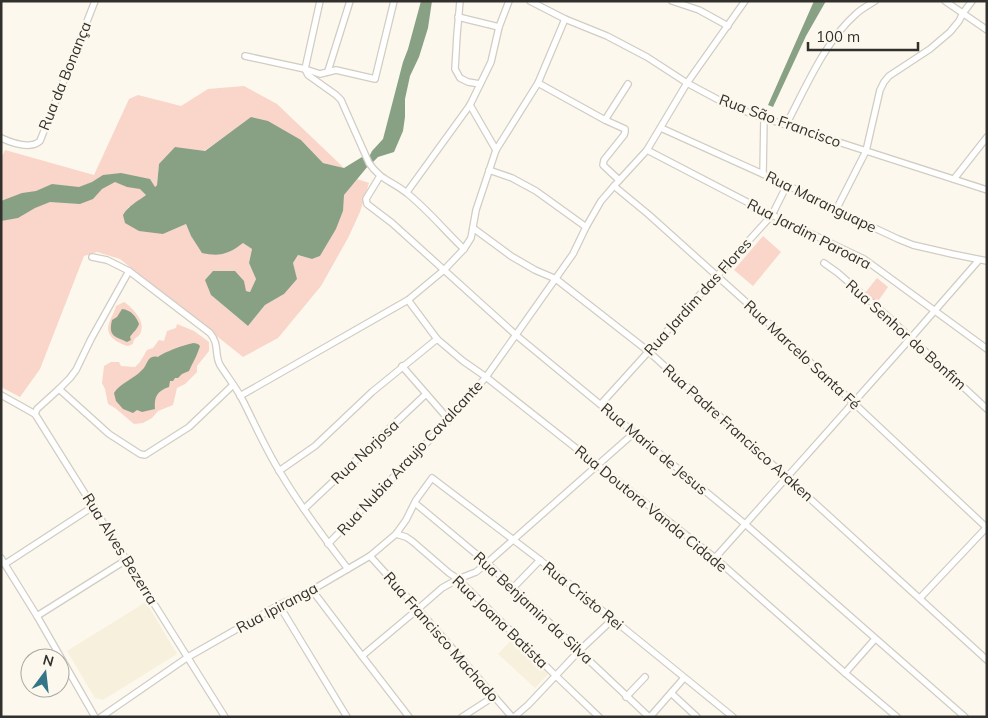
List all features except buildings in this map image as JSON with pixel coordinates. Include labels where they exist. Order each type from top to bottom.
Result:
[{"type":"street","name":"Rua da Bonança","points":[[1,138],[26,145],[37,144],[40,141],[95,1]]},
{"type":"street","points":[[320,1],[305,69],[308,75],[341,100],[374,171],[407,192],[464,249]]},
{"type":"street","points":[[328,71],[350,1]]},
{"type":"street","points":[[245,56],[320,74],[336,70],[375,79],[394,1]]},
{"type":"street","points":[[460,1],[455,69],[460,78],[468,82],[480,84]]},
{"type":"street","points":[[407,192],[470,105],[491,62],[499,27],[509,1]]},
{"type":"street","name":"Rua São Francisco","points":[[530,1],[565,19],[607,36],[647,57],[687,83],[730,106],[987,190]]},
{"type":"street","name":"Rua Nubia Araujo Cavalcante","points":[[328,544],[449,420],[486,377],[573,254],[601,201],[647,150],[687,83],[745,1]]},
{"type":"street","points":[[786,125],[820,61],[843,28],[856,14],[875,1]]},
{"type":"street","points":[[945,1],[987,30]]},
{"type":"street","points":[[836,210],[866,151],[880,90],[884,82],[889,76],[950,32],[972,1]]},
{"type":"street","points":[[674,2],[699,10],[728,26]]},
{"type":"street","points":[[458,17],[499,27]]},
{"type":"street","points":[[240,396],[408,300],[444,270],[464,249],[471,238],[476,210],[496,150],[538,83],[565,19]]},
{"type":"street","points":[[538,83],[625,129],[626,132],[603,163],[619,180]]},
{"type":"street","points":[[605,120],[628,84]]},
{"type":"street","points":[[470,105],[496,150]]},
{"type":"street","points":[[763,174],[764,118]]},
{"type":"street","name":"Rua Maranguape","points":[[661,128],[787,185],[898,239],[987,261]]},
{"type":"street","points":[[954,179],[987,137]]},
{"type":"street","name":"Rua Jardim Paroara","points":[[647,150],[772,215],[864,259],[987,349]]},
{"type":"street","points":[[489,170],[512,178],[536,191],[586,227]]},
{"type":"street","name":"Rua Maria de Jesus","points":[[380,176],[366,202],[392,223],[516,335],[745,524],[964,717]]},
{"type":"street","name":"Rua Jardim das Flores","points":[[601,404],[772,215],[787,185]]},
{"type":"street","name":"Rua Marcelo Santa Fé","points":[[614,186],[718,276],[986,528]]},
{"type":"street","name":"Rua Padre Francisco Araken","points":[[473,228],[511,256],[535,270],[556,279],[648,351],[987,660]]},
{"type":"street","points":[[92,257],[107,260],[129,271],[210,333],[216,343],[219,363],[240,396],[279,471],[328,544],[348,569]]},
{"type":"street","points":[[715,558],[979,260]]},
{"type":"street","name":"Rua Senhor do Bonfim","points":[[824,263],[885,314],[987,409]]},
{"type":"street","points":[[35,414],[37,409],[76,370],[129,271]]},
{"type":"street","name":"Rua Doutora Vanda Cidade","points":[[408,300],[437,339],[715,558],[897,717]]},
{"type":"street","points":[[279,471],[315,446],[372,392],[437,339]]},
{"type":"street","points":[[402,366],[449,420]]},
{"type":"street","points":[[59,389],[109,434],[140,454],[145,455],[189,428],[233,384]]},
{"type":"street","name":"Rua Norjosa","points":[[304,509],[426,394]]},
{"type":"street","name":"Rua Alves Bezerra","points":[[1,395],[35,414],[225,717]]},
{"type":"street","points":[[362,656],[442,588],[476,572],[487,563],[635,432]]},
{"type":"street","name":"Rua Cristo Rei","points":[[432,478],[540,560],[733,717]]},
{"type":"street","name":"Rua Ipiranga","points":[[101,717],[188,657],[279,605],[312,590],[370,556],[396,534],[432,478]]},
{"type":"street","name":"Rua Benjamin da Silva","points":[[415,503],[487,563],[578,652],[649,717]]},
{"type":"street","points":[[94,506],[3,561],[95,717]]},
{"type":"street","points":[[920,598],[986,528]]},
{"type":"street","name":"Rua Joana Batista","points":[[396,534],[412,541],[458,579],[599,717]]},
{"type":"street","name":"Rua Francisco Machado","points":[[370,556],[493,697],[513,717]]},
{"type":"street","points":[[37,616],[126,560]]},
{"type":"street","points":[[513,588],[540,560]]},
{"type":"street","points":[[312,590],[409,717]]},
{"type":"street","points":[[279,605],[347,717]]},
{"type":"street","points":[[513,717],[528,705],[555,675],[612,620]]},
{"type":"street","points":[[845,673],[875,638]]},
{"type":"street","points":[[626,697],[645,677]]},
{"type":"street","points":[[649,717],[684,678]]},
{"type":"street","points":[[671,693],[698,717]]},
{"type":"street","points":[[462,717],[493,697]]},
{"type":"shaded area","points":[[421,1],[432,1],[428,28],[419,57],[410,76],[405,99],[403,131],[394,152],[378,157],[371,164],[368,159],[372,151],[383,139]]},
{"type":"shaded area","points":[[814,1],[826,1],[806,36],[773,107],[768,105]]},
{"type":"shaded area","points":[[244,86],[277,104],[344,168],[323,163],[301,140],[251,118],[204,151],[159,164],[157,185],[135,204],[127,208],[163,234],[186,224],[191,236],[202,252],[224,254],[243,243],[252,249],[249,263],[256,279],[250,292],[211,295],[248,326],[265,305],[284,294],[293,263],[298,255],[312,259],[320,256],[336,229],[343,211],[343,195],[357,179],[369,183],[360,212],[348,238],[321,286],[278,338],[243,357],[120,259],[97,252],[84,256],[40,369],[20,397],[1,387],[1,159],[5,150],[94,175],[129,99],[138,95],[181,106],[208,89]]},
{"type":"shaded area","points":[[251,117],[268,121],[301,140],[323,163],[344,168],[362,157],[368,166],[344,195],[343,211],[336,229],[320,256],[312,259],[298,255],[293,263],[297,279],[284,294],[265,305],[248,326],[211,295],[205,280],[213,271],[235,271],[244,281],[246,291],[250,292],[256,279],[249,263],[252,249],[243,243],[224,254],[202,253],[186,224],[163,234],[139,231],[125,223],[123,215],[130,206],[146,195],[140,189],[127,187],[115,182],[102,189],[93,199],[80,204],[50,202],[18,218],[1,221],[1,201],[22,193],[36,191],[52,184],[79,187],[103,175],[121,173],[150,179],[155,187],[157,185],[159,164],[175,147],[205,151]]},
{"type":"shaded area","points":[[763,236],[781,252],[753,286],[734,270]]},
{"type":"shaded area","points":[[877,278],[888,287],[876,304],[865,293]]},
{"type":"shaded area","points":[[124,302],[138,315],[142,325],[138,337],[133,341],[133,344],[128,346],[112,338],[108,330],[116,306]]},
{"type":"shaded area","points":[[122,309],[133,314],[139,324],[130,337],[131,340],[127,342],[116,337],[111,330],[112,320],[117,317]]},
{"type":"shaded area","points":[[177,324],[194,331],[209,342],[209,351],[197,366],[197,372],[185,384],[177,388],[173,405],[158,411],[152,418],[143,423],[134,424],[108,404],[102,383],[104,366],[111,362],[119,362],[121,366],[135,367],[147,350],[153,348],[159,340],[164,341],[167,331],[176,328]]},
{"type":"shaded area","points":[[194,343],[200,346],[189,371],[170,381],[169,387],[159,393],[155,401],[155,409],[142,412],[137,410],[133,413],[123,409],[116,401],[114,393],[139,373],[150,358],[158,357],[175,348]]},
{"type":"shaded area","points":[[146,602],[177,654],[103,700],[95,698],[70,656],[70,649]]},
{"type":"shaded area","points":[[513,638],[550,672],[535,688],[498,654]]}]
